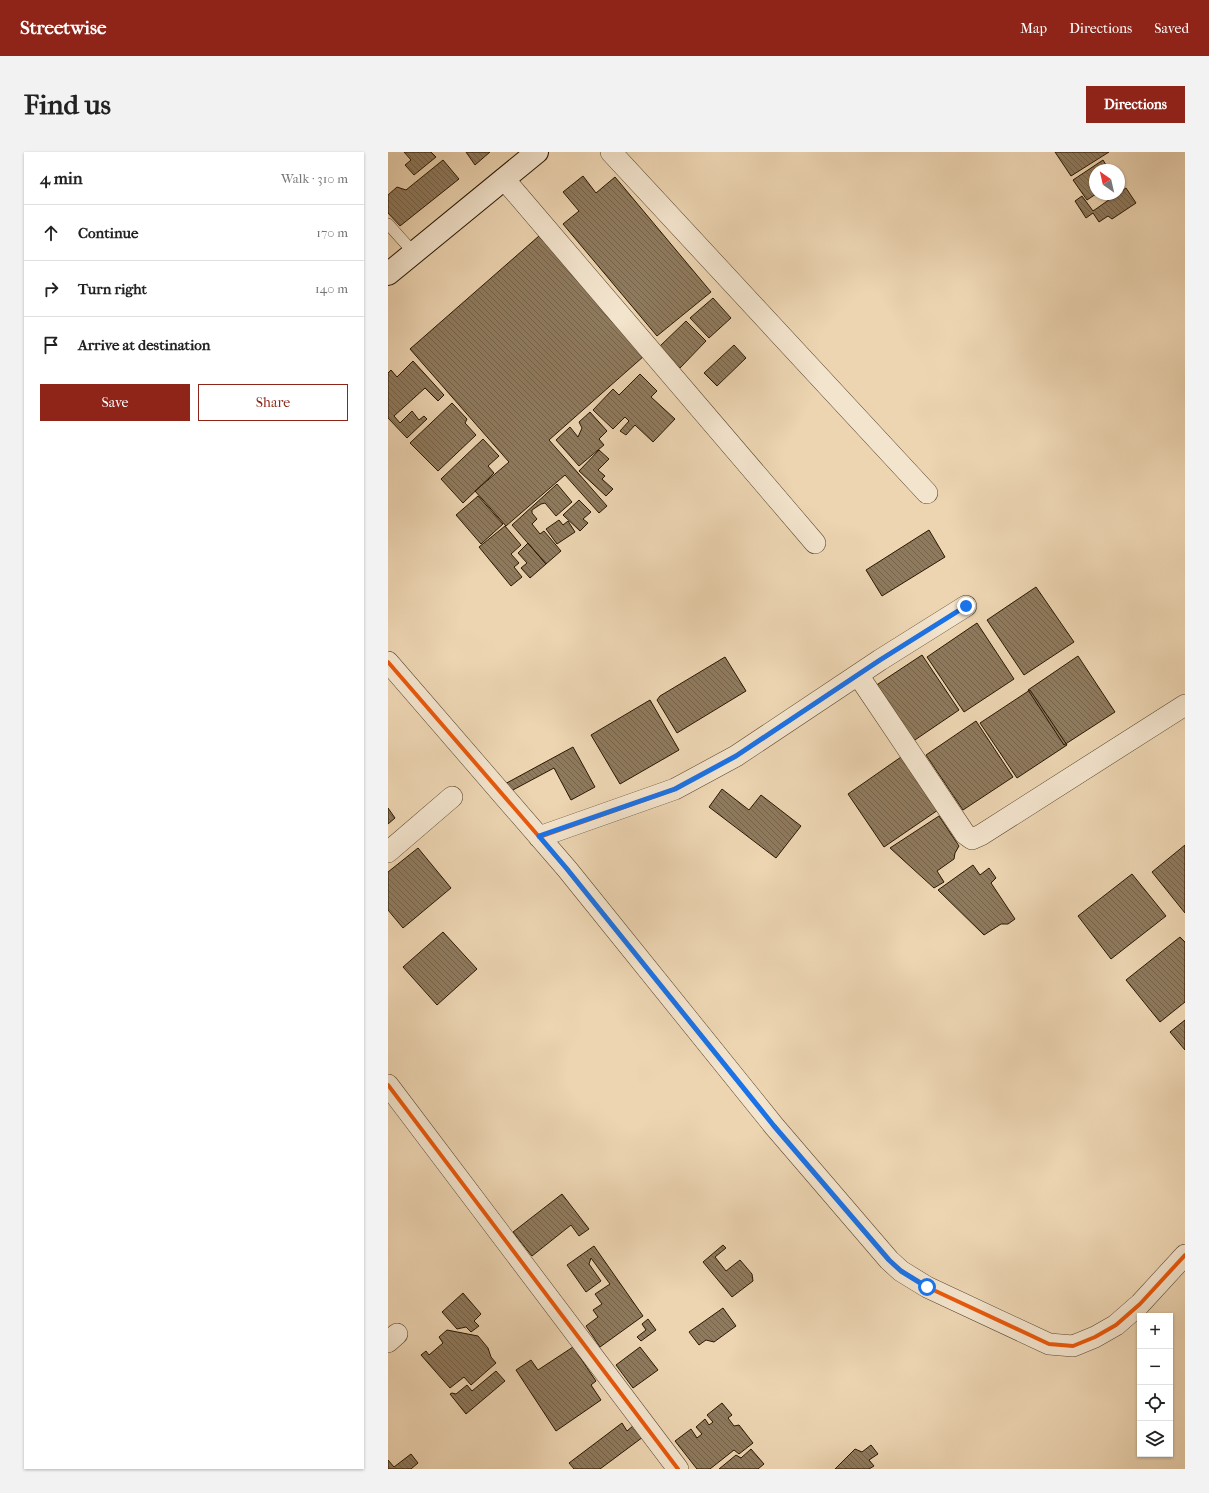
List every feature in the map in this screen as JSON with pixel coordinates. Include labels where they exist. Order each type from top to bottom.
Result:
[{"type":"main road","points":[[388,274],[537,152]]},
{"type":"street","points":[[612,152],[927,493]]},
{"type":"street","points":[[504,179],[815,543]]},
{"type":"street","points":[[539,836],[675,789],[736,756],[858,675],[966,606]]},
{"type":"street","points":[[388,662],[567,869],[774,1126],[889,1260],[901,1271],[927,1287],[1049,1344],[1073,1346],[1095,1337],[1116,1325],[1140,1304],[1185,1255]]},
{"type":"street","points":[[858,675],[965,834],[972,839],[981,835],[1185,705]]},
{"type":"street","points":[[388,852],[452,797]]},
{"type":"street","points":[[388,1085],[678,1469]]},
{"type":"lane","points":[[388,224],[414,253]]},
{"type":"building","points":[[404,152],[431,152],[436,157],[414,175],[405,165],[411,160]]},
{"type":"building","points":[[466,152],[490,152],[475,165]]},
{"type":"building","points":[[1055,152],[1109,152],[1089,164],[1071,176]]},
{"type":"building","points":[[443,160],[459,179],[400,226],[388,213],[388,195],[397,187],[406,190]]},
{"type":"building","points":[[1103,160],[1105,164],[1097,164]]},
{"type":"building","points":[[1089,169],[1089,199],[1087,200],[1073,180]]},
{"type":"building","points":[[583,176],[596,193],[615,177],[711,292],[657,336],[563,224],[579,211],[563,192]]},
{"type":"building","points":[[1126,188],[1136,203],[1112,219],[1108,216],[1099,222],[1093,213],[1086,218],[1075,201],[1082,196],[1093,211],[1109,200],[1125,200]]},
{"type":"building","points":[[539,236],[644,356],[549,440],[607,506],[599,513],[565,475],[506,526],[475,491],[509,462],[410,349]]},
{"type":"building","points":[[713,298],[731,318],[709,338],[690,318]]},
{"type":"building","points":[[686,321],[706,341],[680,368],[659,347]]},
{"type":"building","points":[[734,345],[746,358],[717,386],[704,373]]},
{"type":"building","points":[[413,361],[444,395],[438,401],[425,388],[394,416],[400,423],[412,411],[419,420],[424,416],[427,419],[407,438],[388,418],[388,373],[391,370],[397,377]]},
{"type":"building","points":[[640,374],[657,391],[651,397],[675,419],[653,442],[635,425],[626,435],[620,431],[629,421],[625,417],[613,429],[593,410],[613,389],[619,395]]},
{"type":"building","points":[[452,403],[467,419],[465,423],[476,435],[438,471],[410,443]]},
{"type":"building","points":[[590,412],[607,431],[599,439],[604,445],[579,466],[556,440],[570,427],[578,437],[582,428],[579,422]]},
{"type":"building","points":[[483,439],[499,456],[488,466],[494,473],[463,503],[441,479]]},
{"type":"building","points":[[599,450],[609,459],[598,470],[605,476],[602,479],[613,489],[606,496],[579,471]]},
{"type":"building","points":[[557,484],[572,502],[556,516],[545,503],[532,510],[532,513],[537,519],[532,524],[540,534],[544,531],[561,551],[546,564],[512,525]]},
{"type":"building","points":[[478,496],[503,524],[481,544],[456,515]]},
{"type":"building","points":[[579,500],[591,512],[583,519],[588,523],[580,531],[563,515]]},
{"type":"building","points":[[559,520],[563,525],[568,521],[575,532],[557,544],[546,529]]},
{"type":"building","points":[[505,526],[521,545],[511,554],[519,563],[514,567],[522,577],[511,586],[479,547]]},
{"type":"building","points":[[929,530],[945,557],[882,596],[866,570]]},
{"type":"building","points":[[528,543],[546,564],[530,578],[521,568],[527,563],[518,553]]},
{"type":"building","points":[[1036,587],[1074,642],[1024,675],[987,620]]},
{"type":"building","points":[[977,623],[1014,679],[964,712],[927,657]]},
{"type":"building","points":[[922,655],[959,710],[909,744],[872,688]]},
{"type":"building","points":[[1078,656],[1115,712],[1064,745],[1028,690]]},
{"type":"building","points":[[725,657],[746,691],[677,733],[657,700],[660,696]]},
{"type":"building","points":[[1030,690],[1067,745],[1017,778],[980,723]]},
{"type":"building","points":[[650,700],[679,750],[620,784],[591,735]]},
{"type":"building","points":[[976,721],[1013,777],[963,810],[926,755]]},
{"type":"building","points":[[573,747],[595,787],[571,800],[554,768],[511,791],[503,785]]},
{"type":"building","points":[[901,757],[938,810],[884,847],[848,794]]},
{"type":"building","points":[[722,789],[749,810],[761,795],[801,826],[776,858],[709,807]]},
{"type":"building","points":[[388,808],[395,818],[388,824]]},
{"type":"building","points":[[939,816],[959,846],[955,853],[954,859],[937,871],[944,882],[934,888],[890,848]]},
{"type":"building","points":[[1185,845],[1185,913],[1152,872]]},
{"type":"building","points":[[418,848],[451,888],[403,928],[388,910],[388,872]]},
{"type":"building","points":[[973,865],[980,875],[989,868],[996,878],[991,883],[1015,919],[1008,924],[1001,924],[984,935],[938,890]]},
{"type":"building","points":[[1132,874],[1166,916],[1111,959],[1078,916]]},
{"type":"building","points":[[443,932],[477,969],[437,1005],[403,967]]},
{"type":"building","points":[[1180,937],[1185,942],[1185,1002],[1160,1022],[1126,980]]},
{"type":"building","points":[[1185,1020],[1185,1050],[1170,1032]]},
{"type":"building","points":[[562,1194],[589,1229],[579,1236],[571,1225],[532,1256],[513,1232]]},
{"type":"building","points":[[723,1245],[726,1248],[715,1257],[726,1271],[740,1260],[752,1274],[753,1281],[732,1297],[703,1262]]},
{"type":"building","points":[[594,1246],[643,1316],[600,1347],[586,1326],[598,1317],[593,1310],[602,1304],[595,1294],[610,1284],[591,1258],[589,1264],[601,1281],[586,1292],[567,1265]]},
{"type":"building","points":[[463,1293],[481,1314],[474,1321],[479,1326],[471,1332],[466,1327],[457,1329],[442,1312]]},
{"type":"building","points":[[723,1308],[736,1326],[714,1342],[706,1340],[699,1345],[689,1332]]},
{"type":"building","points":[[648,1319],[656,1330],[641,1341],[637,1337],[646,1330],[642,1324]]},
{"type":"building","points":[[447,1330],[478,1336],[488,1348],[491,1357],[496,1363],[471,1385],[464,1377],[450,1388],[421,1355],[426,1351],[429,1355],[443,1343],[439,1337]]},
{"type":"building","points":[[573,1347],[596,1381],[591,1385],[601,1400],[556,1431],[516,1370],[531,1360],[538,1370]]},
{"type":"building","points":[[640,1347],[658,1370],[633,1388],[616,1365]]},
{"type":"building","points":[[496,1371],[505,1381],[466,1414],[450,1394],[456,1394],[467,1385],[472,1391]]},
{"type":"building","points":[[722,1403],[732,1415],[728,1418],[734,1426],[739,1425],[753,1443],[739,1454],[734,1450],[710,1469],[697,1469],[675,1441],[691,1429],[697,1438],[702,1434],[696,1427],[705,1419],[709,1425],[713,1422],[707,1415]]},
{"type":"building","points":[[622,1423],[627,1431],[634,1425],[643,1437],[600,1469],[574,1469],[569,1463]]},
{"type":"building","points":[[871,1445],[878,1454],[869,1460],[874,1466],[869,1469],[835,1469],[855,1449],[862,1452]]},
{"type":"building","points":[[751,1449],[764,1464],[758,1469],[719,1469],[736,1455],[741,1458]]},
{"type":"building","points":[[411,1454],[418,1463],[411,1469],[388,1469],[388,1460],[394,1467]]},
{"type":"cycle path","points":[[539,837],[675,789],[736,756],[880,660],[966,606]]},
{"type":"cycle path","points":[[388,662],[567,869],[774,1126],[889,1260],[901,1271],[927,1287],[1049,1344],[1073,1346],[1095,1337],[1116,1325],[1140,1304],[1185,1255]]},
{"type":"cycle path","points":[[388,1085],[678,1469]]},
{"type":"route","points":[[927,1287],[901,1271],[889,1260],[774,1126],[539,836],[675,789],[736,756],[880,660],[966,606]]}]
